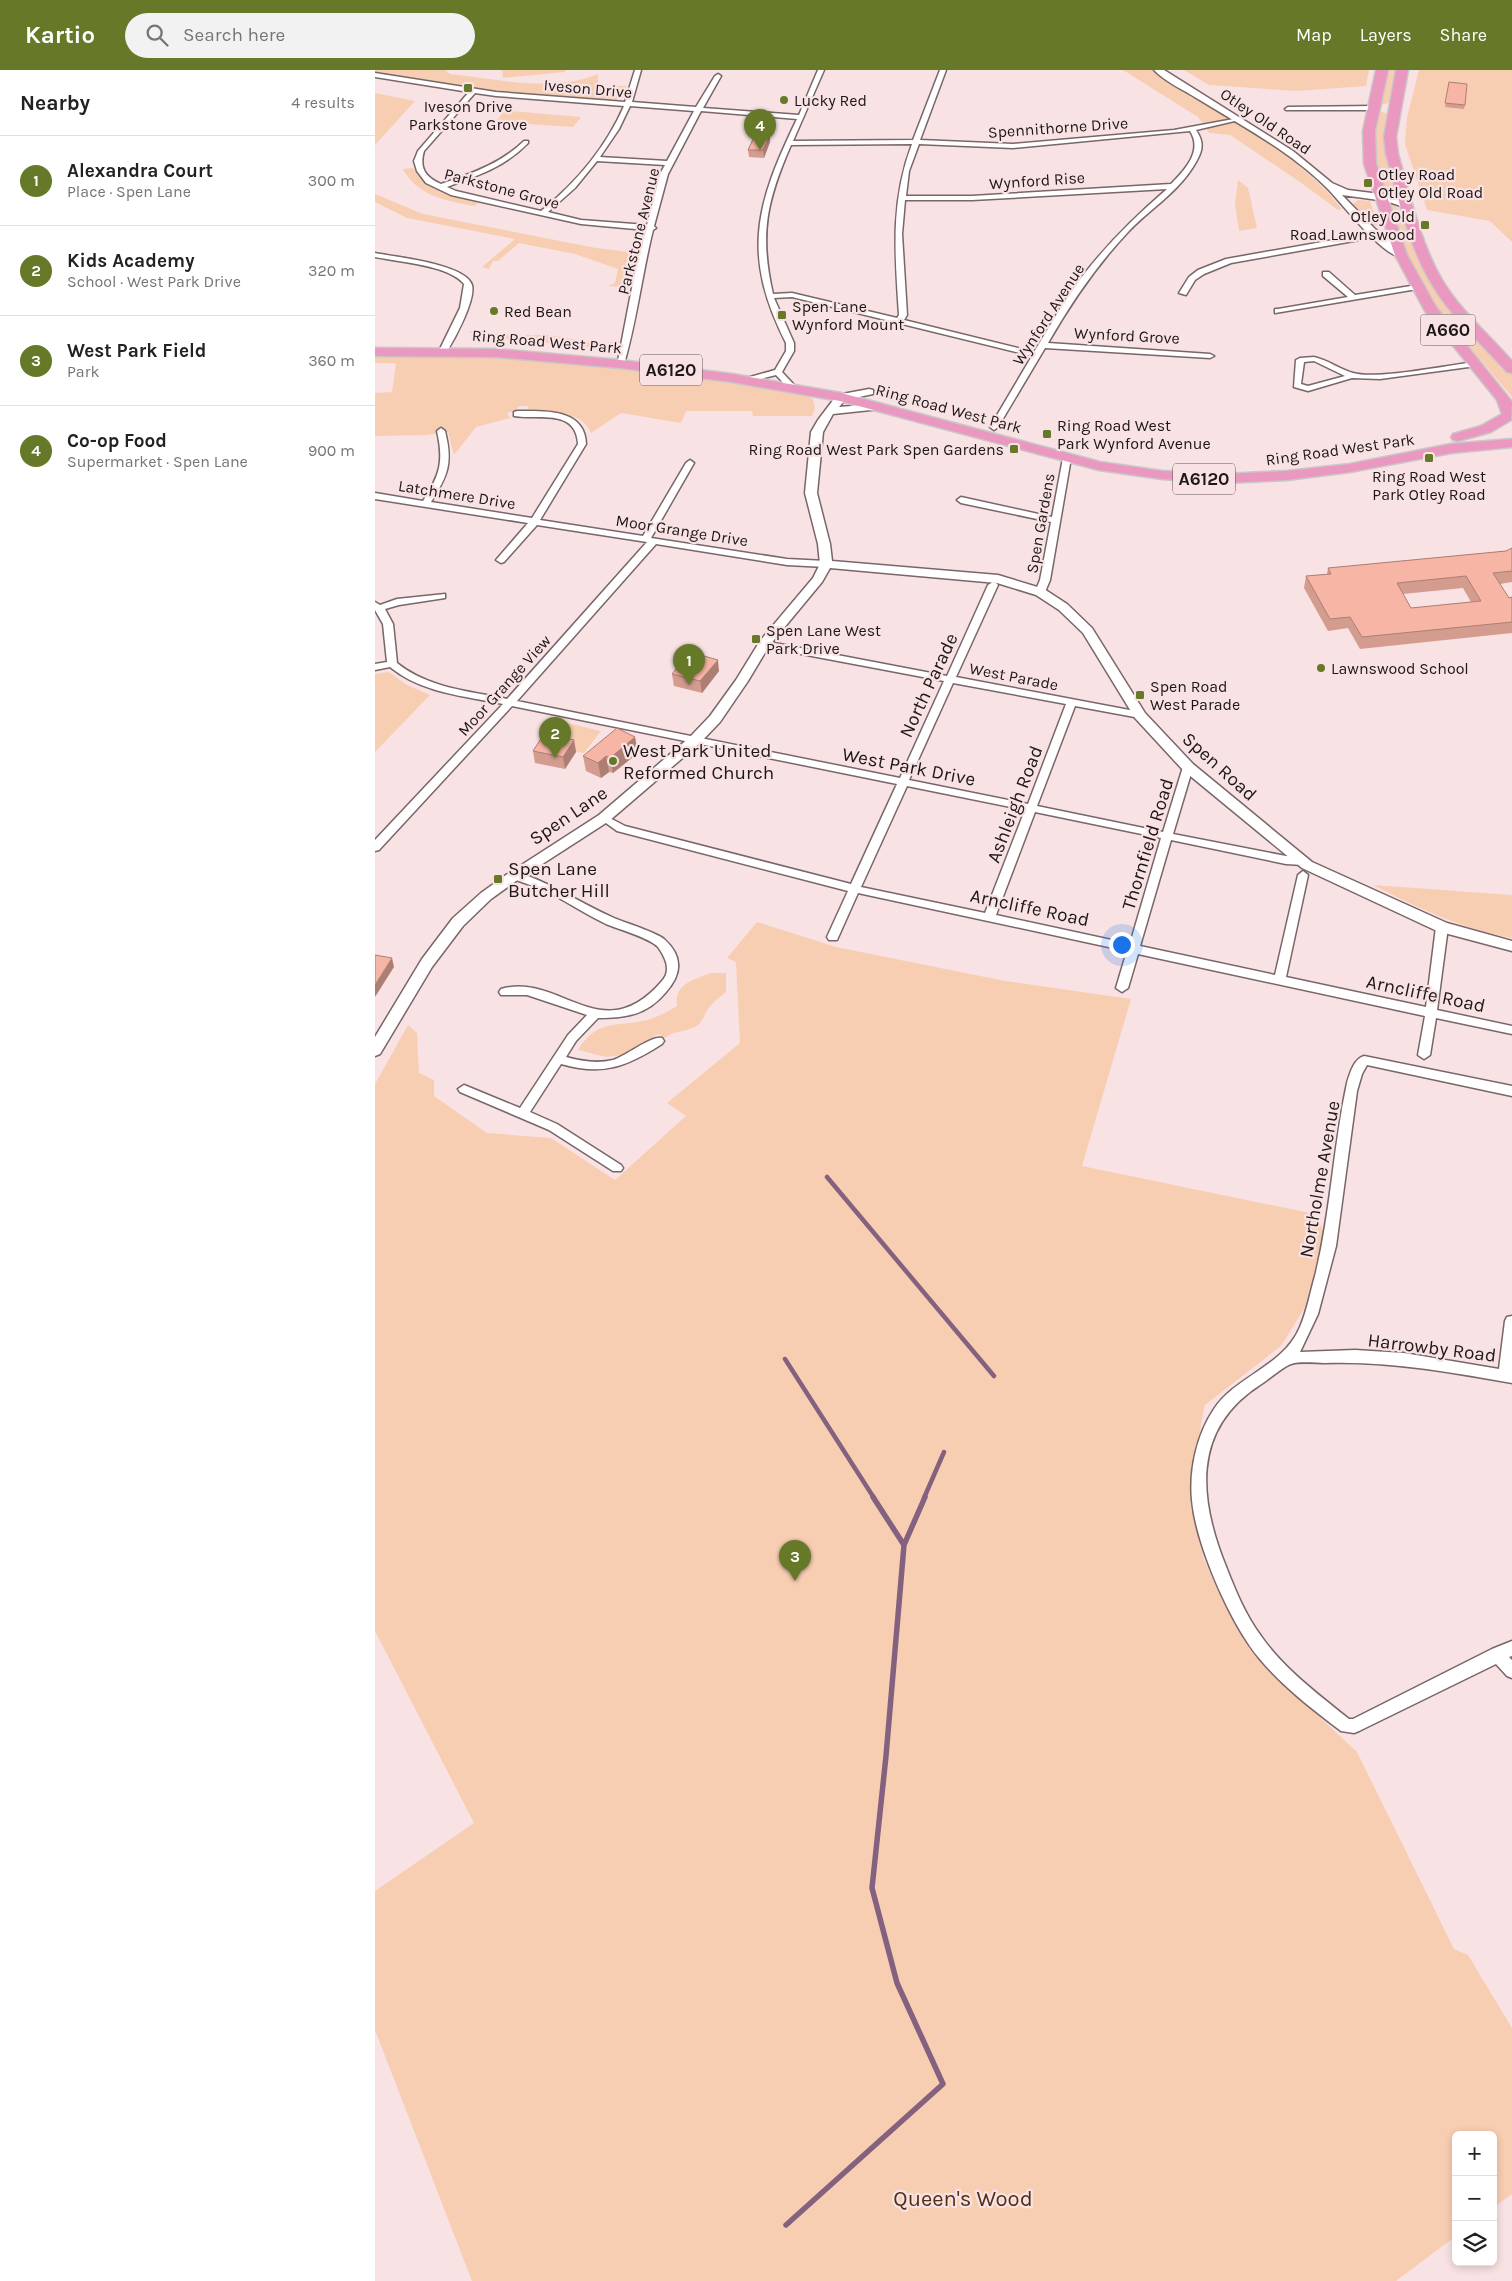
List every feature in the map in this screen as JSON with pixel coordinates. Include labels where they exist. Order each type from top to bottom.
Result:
[{"type":"highway","name":"A660","points":[[1382,70],[1369,131],[1370,164],[1401,255],[1430,308],[1504,399],[1508,413]]},
{"type":"highway","name":"A660","points":[[1402,70],[1389,137],[1392,154],[1424,256],[1437,282],[1454,305],[1512,369]]},
{"type":"highway","points":[[1375,108],[1394,110]]},
{"type":"highway","name":"Ring Road West Park","points":[[375,343],[446,346],[497,353],[714,364],[778,372],[839,390],[876,406],[1067,458],[1140,474],[1219,480],[1262,478],[1349,468],[1470,445],[1512,444]]},
{"type":"highway","name":"Ring Road West Park","points":[[375,352],[446,346]]},
{"type":"highway","name":"Ring Road West Park","points":[[622,360],[793,388],[869,392],[1106,456],[1181,466],[1259,467],[1343,458],[1430,444],[1485,429],[1508,413]]},
{"type":"highway","points":[[1508,413],[1507,426],[1512,432]]},
{"type":"street","points":[[542,213],[575,186],[595,159],[628,105],[637,84],[638,70]]},
{"type":"street","points":[[778,372],[790,347],[769,296],[761,248],[762,221],[765,201],[775,171],[821,70]]},
{"type":"street","points":[[899,322],[903,315],[899,234],[905,172],[943,70]]},
{"type":"street","name":"Otley Old Road","points":[[1159,70],[1290,153],[1329,184],[1373,235],[1401,255]]},
{"type":"street","name":"Iveson Drive","points":[[375,75],[473,91],[698,111],[801,117]]},
{"type":"street","name":"Parkstone Avenue","points":[[622,360],[640,267],[668,163],[718,76]]},
{"type":"street","name":"Parkstone Grove","points":[[473,91],[428,141],[421,152],[418,161],[419,170],[429,181],[455,192],[597,225],[652,228]]},
{"type":"street","points":[[1288,109],[1375,108]]},
{"type":"street","name":"Spennithorne Drive","points":[[788,143],[917,142],[1003,146],[1192,129],[1237,119]]},
{"type":"street","name":"Wynford Avenue","points":[[994,427],[1071,297],[1136,221],[1175,186],[1197,155],[1199,140],[1192,129]]},
{"type":"street","points":[[440,187],[500,164],[515,155],[526,142]]},
{"type":"street","points":[[595,159],[668,163]]},
{"type":"street","name":"Otley Old Road","points":[[1329,184],[1346,192],[1381,197],[1407,205]]},
{"type":"street","name":"Wynford Rise","points":[[901,198],[972,198],[1175,186]]},
{"type":"street","points":[[1346,205],[1350,199],[1366,196]]},
{"type":"street","points":[[1183,293],[1192,279],[1201,272],[1229,261],[1373,235]]},
{"type":"street","points":[[375,255],[449,270],[466,280],[469,285],[467,295],[446,346]]},
{"type":"street","points":[[1326,274],[1354,298]]},
{"type":"street","points":[[1278,311],[1417,287]]},
{"type":"street","points":[[769,296],[792,295],[1037,355]]},
{"type":"street","name":"Wynford Grove","points":[[1043,345],[1210,356]]},
{"type":"street","points":[[1352,376],[1322,361],[1314,359],[1300,360],[1297,385],[1308,389],[1352,376],[1396,376],[1477,364]]},
{"type":"street","points":[[745,380],[778,372]]},
{"type":"street","points":[[778,372],[793,388]]},
{"type":"street","points":[[826,564],[811,493],[817,432],[830,411],[839,390]]},
{"type":"street","points":[[830,411],[876,406]]},
{"type":"street","points":[[501,560],[534,522],[582,444],[584,434],[570,420],[558,416],[517,414]]},
{"type":"street","points":[[426,504],[442,478],[446,467],[447,454],[441,431]]},
{"type":"street","name":"Spen Gardens","points":[[1040,592],[1045,580],[1067,458]]},
{"type":"street","name":"Moor Grange View","points":[[375,846],[509,703],[650,540],[690,463]]},
{"type":"street","name":"Latchmere Drive","points":[[375,496],[534,522]]},
{"type":"street","points":[[961,500],[1055,520]]},
{"type":"street","name":"Moor Grange Drive","points":[[534,522],[787,562],[826,564]]},
{"type":"street","name":"Spen Road","points":[[826,564],[998,579],[1040,592],[1063,607],[1089,631],[1140,715],[1188,767],[1303,861],[1442,927],[1512,946]]},
{"type":"street","name":"Spen Lane","points":[[375,1050],[379,1035],[427,963],[459,922],[486,896],[514,875],[604,818],[695,740],[715,719],[742,681],[764,644],[818,579],[826,564]]},
{"type":"street","name":"North Parade","points":[[833,937],[993,585]]},
{"type":"street","points":[[375,667],[391,664],[389,652],[390,628],[377,607],[397,602],[442,596]]},
{"type":"street","name":"West Parade","points":[[764,644],[1140,715]]},
{"type":"street","name":"West Park Drive","points":[[391,664],[407,676],[430,686],[1031,809],[1286,860],[1303,861]]},
{"type":"street","name":"Ashleigh Road","points":[[989,918],[1072,702]]},
{"type":"street","name":"Thornfield Road","points":[[1122,988],[1188,767]]},
{"type":"street","name":"Arncliffe Road","points":[[604,818],[621,829],[855,888],[1512,1030]]},
{"type":"street","points":[[505,992],[528,991],[595,1014],[609,1015],[631,1012],[656,996],[670,980],[673,969],[669,952],[659,941],[608,920],[549,888],[514,875]]},
{"type":"street","points":[[1279,981],[1303,875]]},
{"type":"street","points":[[1424,1054],[1442,927]]},
{"type":"street","points":[[522,1114],[572,1038],[595,1014]]},
{"type":"street","points":[[559,1059],[582,1066],[613,1066],[634,1057],[659,1041]]},
{"type":"street","name":"Northolme Avenue","points":[[1287,1358],[1307,1326],[1330,1244],[1356,1071],[1364,1060],[1512,1091]]},
{"type":"street","points":[[464,1089],[553,1127],[617,1168]]},
{"type":"street","points":[[1508,1376],[1512,1321]]},
{"type":"street","name":"Harrowby Road","points":[[1287,1358],[1355,1356],[1404,1359],[1508,1376]]},
{"type":"street","points":[[1287,1358],[1241,1390],[1225,1405],[1207,1439],[1199,1482],[1199,1501],[1208,1534],[1235,1604],[1250,1634],[1265,1654],[1299,1688],[1346,1726],[1354,1726],[1512,1648]]},
{"type":"street","points":[[1497,1654],[1512,1671]]},
{"type":"green space","points":[[375,70],[445,70],[450,74],[544,84],[581,80],[598,74],[598,86],[627,86],[621,98],[611,102],[477,89],[375,73]]},
{"type":"green space","points":[[502,70],[565,70],[565,72],[503,78]]},
{"type":"green space","points":[[1123,70],[1151,70],[1285,153],[1325,189],[1342,209],[1338,210],[1230,135],[1209,133],[1198,117]]},
{"type":"green space","points":[[1184,70],[1369,70],[1366,86],[1297,91],[1209,85]]},
{"type":"green space","points":[[1388,70],[1399,70],[1391,102],[1381,105]]},
{"type":"green space","points":[[1419,70],[1512,70],[1512,242],[1490,221],[1427,210],[1405,144],[1407,118]]},
{"type":"green space","points":[[375,93],[415,101],[375,145]]},
{"type":"green space","points":[[509,106],[513,107],[511,111],[581,117],[573,127],[513,123],[490,128]]},
{"type":"green space","points":[[1379,111],[1388,114],[1400,199],[1385,196],[1379,174],[1375,154],[1375,133]]},
{"type":"green space","points":[[413,168],[426,183],[434,188],[451,195],[479,202],[474,206],[464,204],[443,199],[424,191],[409,178],[403,169]]},
{"type":"green space","points":[[1238,180],[1248,188],[1257,228],[1239,231],[1235,204]]},
{"type":"green space","points":[[375,194],[423,214],[596,248],[637,253],[630,287],[608,286],[615,283],[618,269],[575,254],[519,243],[498,261],[493,261],[489,269],[482,267],[515,239],[407,218],[375,202]]},
{"type":"green space","points":[[1358,200],[1370,201],[1378,226],[1370,225],[1352,205]]},
{"type":"green space","points":[[1387,202],[1394,204],[1399,209],[1421,262],[1492,354],[1512,375],[1512,397],[1428,298],[1404,251]]},
{"type":"green space","points":[[468,331],[509,335],[548,335],[603,344],[619,340],[616,348],[610,349],[475,336]]},
{"type":"green space","points":[[412,354],[422,357],[433,355],[497,357],[620,368],[799,393],[813,399],[815,408],[812,416],[753,416],[752,411],[686,411],[681,423],[621,413],[591,433],[586,425],[573,416],[530,411],[527,406],[519,406],[515,411],[507,413],[510,418],[476,427],[454,455],[448,432],[427,435],[375,436],[375,393],[392,392],[396,363],[375,363],[375,355]]},
{"type":"green space","points":[[389,672],[407,685],[430,695],[375,752],[375,674]]},
{"type":"green space","points":[[567,723],[601,731],[584,753],[550,747]]},
{"type":"green space","points":[[1373,885],[1512,895],[1512,938],[1458,924]]},
{"type":"green space","name":"Queen's Wood","points":[[757,922],[836,947],[1005,981],[1131,999],[1082,1166],[1315,1214],[1326,1236],[1304,1309],[1281,1346],[1205,1405],[1191,1508],[1204,1560],[1224,1603],[1244,1639],[1275,1675],[1357,1752],[1454,1949],[1468,1955],[1512,2028],[1512,2194],[1497,2205],[1497,2131],[1452,2131],[1452,2239],[1396,2281],[472,2281],[375,2030],[375,1891],[474,1823],[375,1631],[375,1084],[408,1025],[417,1033],[419,1073],[434,1080],[434,1096],[487,1133],[551,1138],[615,1180],[686,1116],[667,1103],[740,1043],[736,962],[727,958]]},
{"type":"green space","points":[[712,973],[726,973],[726,992],[712,1004],[698,1025],[673,1033],[665,1038],[658,1034],[624,1055],[606,1057],[578,1050],[590,1035],[603,1027],[648,1020],[672,1009],[677,1006],[677,999],[682,987],[692,980]]},
{"type":"building","points":[[1449,82],[1467,84],[1465,105],[1445,103]]},
{"type":"building","points":[[755,135],[770,135],[763,150],[748,150]]},
{"type":"building","name":"Lawnswood School","points":[[1512,548],[1512,571],[1493,573],[1509,598],[1512,597],[1512,622],[1362,637],[1350,617],[1330,619],[1306,576],[1331,574],[1328,568],[1506,551]],"holes":[[[1466,576],[1481,601],[1411,608],[1397,583]]]},
{"type":"building","points":[[690,652],[718,660],[700,681],[672,674]]},
{"type":"building","points":[[617,728],[635,737],[610,758],[606,756],[598,763],[583,756]]},
{"type":"building","points":[[544,734],[574,740],[563,757],[533,751]]},
{"type":"building","points":[[375,955],[392,958],[375,985]]},
{"type":"waterway","points":[[827,1177],[994,1376]]},
{"type":"waterway","points":[[785,1359],[874,1498]]},
{"type":"waterway","points":[[924,1498],[944,1452]]},
{"type":"waterway","points":[[873,1497],[904,1545]]},
{"type":"waterway","points":[[904,1545],[925,1497]]},
{"type":"waterway","points":[[786,2225],[943,2084],[897,1983],[872,1888],[886,1756],[904,1545]]},
{"type":"place","name":"Iveson Drive Parkstone Grove","points":[[468,88]]},
{"type":"place","name":"Lucky Red","points":[[784,100]]},
{"type":"place","name":"Co-op Food","points":[[760,150]]},
{"type":"place","name":"Otley Road Otley Old Road","points":[[1368,183]]},
{"type":"place","name":"Otley Old Road Lawnswood","points":[[1425,225]]},
{"type":"place","name":"Red Bean","points":[[494,311]]},
{"type":"place","name":"Spen Lane Wynford Mount","points":[[782,315]]},
{"type":"place","name":"Ring Road West Park Wynford Avenue","points":[[1047,434]]},
{"type":"place","name":"Ring Road West Park Spen Gardens","points":[[1014,449]]},
{"type":"place","name":"Ring Road West Park Otley Road","points":[[1429,458]]},
{"type":"place","name":"Spen Lane West Park Drive","points":[[756,639]]},
{"type":"place","name":"Lawnswood School","points":[[1321,668]]},
{"type":"place","name":"Alexandra Court","points":[[689,685]]},
{"type":"place","name":"Spen Road West Parade","points":[[1140,695]]},
{"type":"place","name":"Kids Academy","points":[[555,758]]},
{"type":"place","name":"West Park United Reformed Church","points":[[613,761]]},
{"type":"place","name":"Spen Lane Butcher Hill","points":[[498,879]]},
{"type":"place","name":"West Park Field","points":[[795,1581]]}]
